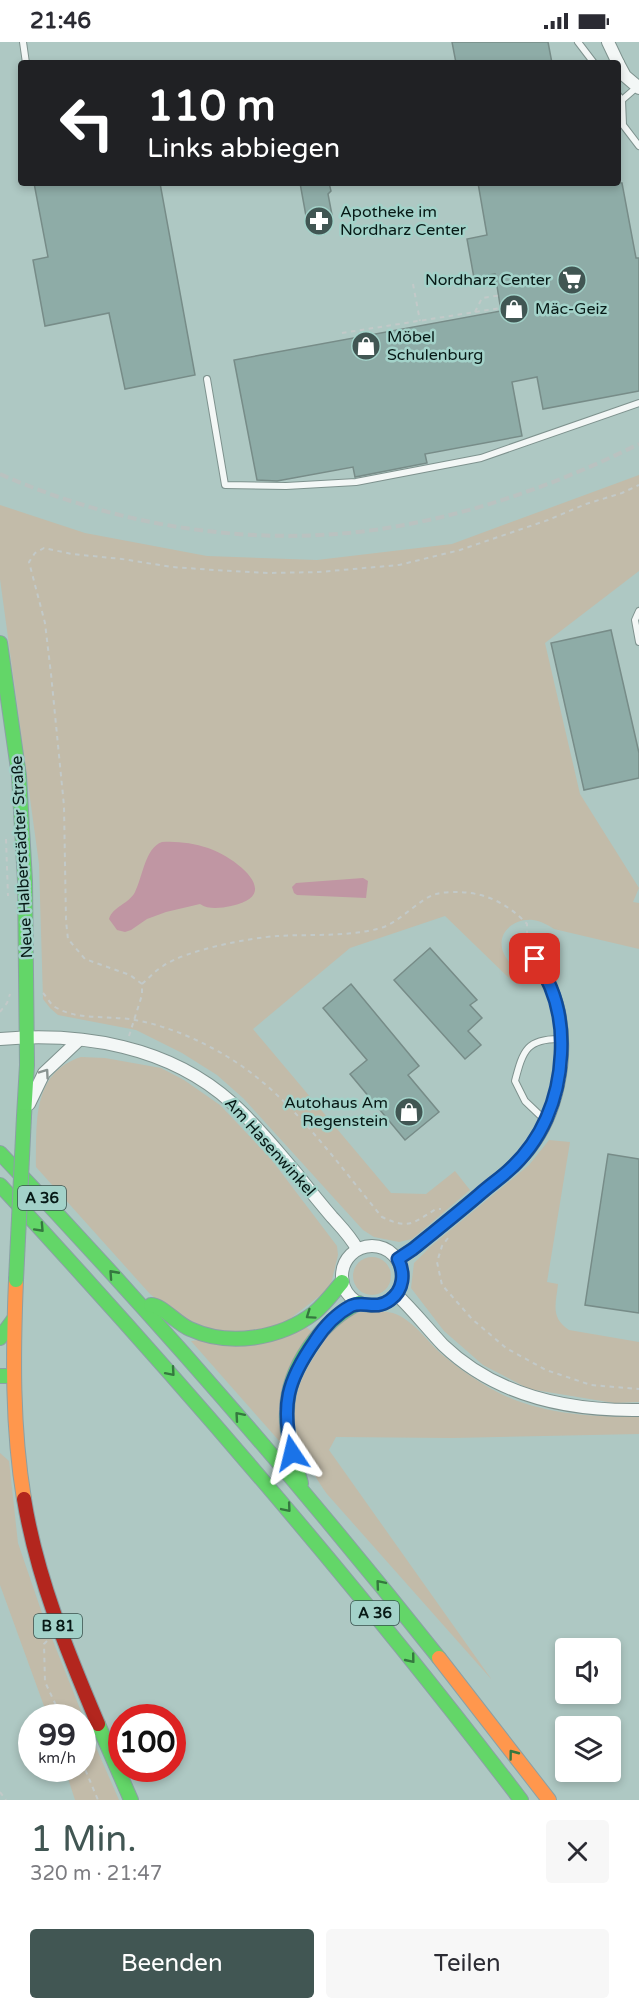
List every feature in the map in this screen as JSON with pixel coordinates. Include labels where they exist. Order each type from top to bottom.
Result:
[{"type":"main road","name":"Neue Halberstädter Straße","points":[[0,643],[19,776],[25,881],[27,1036]]},
{"type":"main road","name":"B 81","points":[[27,1036],[14,1319],[14,1376],[25,1502],[39,1568],[58,1627],[131,1800]]},
{"type":"main road","name":"A 36","points":[[0,1153],[141,1305],[304,1493],[447,1668],[549,1800]]},
{"type":"main road","name":"A 36","points":[[0,1185],[223,1431],[358,1593],[521,1800]]},
{"type":"main road","points":[[141,1305],[157,1305],[177,1322],[204,1335],[231,1340],[258,1338],[282,1331],[297,1323],[329,1300],[342,1282]]},
{"type":"main road","points":[[304,1493],[287,1432],[286,1410],[289,1391],[296,1370],[321,1332],[337,1316],[359,1303]]},
{"type":"main road","points":[[0,1338],[14,1319]]},
{"type":"main road","points":[[0,1376],[14,1376]]},
{"type":"street","points":[[608,42],[617,60]]},
{"type":"street","points":[[621,69],[625,76],[638,87]]},
{"type":"street","points":[[398,1259],[509,1170],[528,1150],[546,1122],[561,1070],[562,1039],[559,1010],[544,972],[526,947]]},
{"type":"street","name":"Am Hasenwinkel","points":[[0,1039],[27,1036],[126,1047],[151,1054],[183,1068],[231,1102],[258,1129],[357,1249]]},
{"type":"street","points":[[24,1116],[44,1073],[79,1040]]},
{"type":"street","points":[[377,1246],[389,1250],[398,1259],[402,1283],[396,1294],[386,1303],[368,1306],[359,1303],[348,1294],[342,1282],[342,1272],[344,1263],[357,1249],[377,1246]]},
{"type":"street","points":[[396,1294],[444,1346],[473,1368],[503,1386],[556,1404],[586,1409],[639,1410]]},
{"type":"lane","points":[[23,42],[26,60]]},
{"type":"lane","points":[[578,42],[592,60]]},
{"type":"lane","points":[[621,96],[638,87]]},
{"type":"lane","points":[[621,106],[623,125],[639,146]]},
{"type":"lane","points":[[207,379],[225,485],[286,486],[356,482],[482,458],[639,403]]},
{"type":"lane","points":[[639,611],[635,620],[639,642]]},
{"type":"lane","points":[[546,1122],[525,1101],[515,1081],[528,1046],[544,1038],[562,1039]]},
{"type":"path","points":[[413,284],[420,321]]},
{"type":"path","points":[[475,312],[482,298],[502,295]]},
{"type":"path","points":[[342,333],[507,307]]},
{"type":"path","points":[[142,984],[130,975],[85,959],[68,939],[61,771],[45,623],[28,562],[34,553],[44,548],[72,554],[172,567],[236,571],[319,572],[399,565],[460,550],[548,520],[639,485]]},
{"type":"path","points":[[5,834],[8,897]]},
{"type":"path","points":[[126,1047],[142,995],[142,984],[163,965],[188,953],[275,936],[378,929],[387,926],[435,894],[460,892],[501,901],[514,911],[526,924],[526,947]]},
{"type":"path","points":[[0,1012],[7,1003],[10,993],[43,993],[52,1006],[70,1014],[134,1020],[179,1032],[214,1049],[267,1084],[302,1121],[382,1217],[396,1224],[409,1225],[436,1209],[446,1209],[454,1216],[458,1225],[442,1246],[437,1262],[442,1285],[472,1319],[506,1348],[546,1370],[591,1385],[639,1389]]},
{"type":"path","points":[[55,1704],[45,1682],[45,1644],[58,1627]]},
{"type":"path","points":[[91,1782],[99,1800]]},
{"type":"path","points":[[0,1792],[6,1800]]},
{"type":"shaded area","points":[[639,475],[639,571],[545,643],[580,794],[639,888],[633,902],[639,903],[639,949],[554,929],[536,921],[517,922],[506,931],[502,944],[507,959],[521,971],[512,981],[445,916],[350,948],[253,1029],[391,1193],[426,1194],[455,1171],[470,1190],[412,1239],[399,1242],[374,1237],[363,1230],[244,1099],[217,1075],[182,1053],[136,1030],[58,1015],[43,999],[39,864],[0,579],[0,505],[85,533],[207,556],[317,560],[452,544]]},
{"type":"shaded area","points":[[162,842],[191,844],[218,852],[241,867],[249,876],[254,885],[254,893],[247,901],[231,906],[211,908],[200,904],[147,919],[125,932],[117,930],[109,919],[111,915],[135,892],[148,856],[156,845]]},
{"type":"shaded area","points":[[363,878],[368,881],[366,898],[297,895],[292,887],[296,883]]},
{"type":"shaded area","points":[[81,1057],[105,1058],[161,1068],[184,1080],[220,1105],[271,1159],[337,1246],[338,1255],[330,1288],[278,1328],[221,1333],[174,1314],[150,1294],[36,1167],[37,1118],[45,1087],[53,1075],[65,1065]]},
{"type":"shaded area","points":[[549,1140],[570,1142],[547,1282],[558,1284],[557,1315],[569,1330],[639,1342],[639,1402],[614,1403],[529,1389],[483,1365],[444,1331],[411,1288],[414,1263],[430,1247],[529,1165]]},
{"type":"shaded area","points":[[372,1257],[385,1263],[391,1276],[385,1289],[372,1295],[359,1289],[353,1276],[359,1263]]},
{"type":"shaded area","points":[[361,1312],[389,1312],[401,1316],[445,1357],[464,1371],[501,1394],[520,1402],[558,1412],[639,1417],[639,1434],[452,1438],[336,1437],[329,1450],[492,1680],[327,1494],[305,1458],[295,1424],[298,1389],[306,1370],[337,1324],[344,1318]]},
{"type":"shaded area","points":[[305,1326],[312,1332],[281,1443],[191,1341]]},
{"type":"shaded area","points":[[0,1453],[9,1461],[18,1543],[43,1616],[78,1704],[43,1704],[0,1585]]},
{"type":"shaded area","points":[[96,1747],[108,1775],[108,1782],[111,1782],[119,1800],[75,1800],[69,1782],[96,1782]]},
{"type":"building","points":[[452,42],[548,42],[551,60],[455,60]]},
{"type":"building","points":[[622,183],[636,258],[639,258],[639,391],[543,409],[537,377],[512,382],[522,436],[425,454],[427,463],[355,477],[353,467],[277,481],[257,480],[234,360],[501,311],[495,274],[474,278],[467,239],[487,235],[479,186],[621,186]]},
{"type":"building","points":[[35,186],[161,186],[195,375],[125,389],[109,313],[45,326],[33,260],[48,257]]},
{"type":"building","points":[[301,186],[330,186],[331,191],[328,194],[332,215],[328,223],[308,227]]},
{"type":"building","points":[[611,630],[639,753],[639,778],[584,790],[551,643]]},
{"type":"building","points":[[430,948],[477,1000],[470,1005],[482,1018],[468,1031],[481,1045],[465,1059],[394,980]]},
{"type":"building","points":[[351,984],[419,1066],[408,1075],[439,1112],[405,1140],[350,1074],[367,1060],[323,1008]]},
{"type":"building","points":[[608,1154],[639,1159],[639,1313],[585,1305]]},
{"type":"railway","points":[[0,474],[96,509],[147,521],[198,530],[250,535],[301,536],[353,533],[404,525],[494,503],[553,482],[639,444]]},
{"type":"traffic: fast","points":[[0,643],[19,776],[25,881],[27,1065],[24,1116]]},
{"type":"traffic: fast","points":[[16,1280],[24,1116]]},
{"type":"traffic: fast","points":[[0,1153],[170,1338],[280,1464],[439,1658]]},
{"type":"traffic: fast","points":[[0,1185],[136,1335],[268,1486],[397,1641],[521,1800]]},
{"type":"traffic: fast","points":[[151,1305],[160,1308],[185,1327],[205,1335],[237,1339],[254,1338],[301,1322],[318,1310],[342,1282]]},
{"type":"traffic: fast","points":[[301,1483],[287,1429],[287,1410],[293,1378],[300,1362],[320,1334],[332,1321],[359,1303]]},
{"type":"traffic: fast","points":[[0,1338],[14,1319]]},
{"type":"traffic: fast","points":[[0,1376],[14,1376]]},
{"type":"traffic: fast","points":[[98,1724],[131,1800]]},
{"type":"traffic: slow","points":[[16,1280],[14,1390],[17,1445],[24,1499]]},
{"type":"traffic: slow","points":[[439,1658],[549,1800]]},
{"type":"traffic: jam","points":[[24,1499],[45,1586],[64,1642],[98,1724]]},
{"type":"place","name":"Apotheke im Nordharz Center","points":[[319,221]]},
{"type":"place","name":"Nordharz Center","points":[[572,280]]},
{"type":"place","name":"Mäc-Geiz","points":[[514,309]]},
{"type":"place","name":"Möbel Schulenburg","points":[[366,346]]},
{"type":"place","name":"Autohaus Am Regenstein","points":[[409,1112]]},
{"type":"route","points":[[292,1453],[287,1432],[286,1410],[289,1391],[296,1370],[321,1332],[350,1307],[359,1303],[368,1306],[377,1305],[393,1298],[402,1279],[398,1259],[509,1170],[528,1150],[546,1122],[561,1070],[562,1039],[559,1010],[544,972],[535,959]]}]
